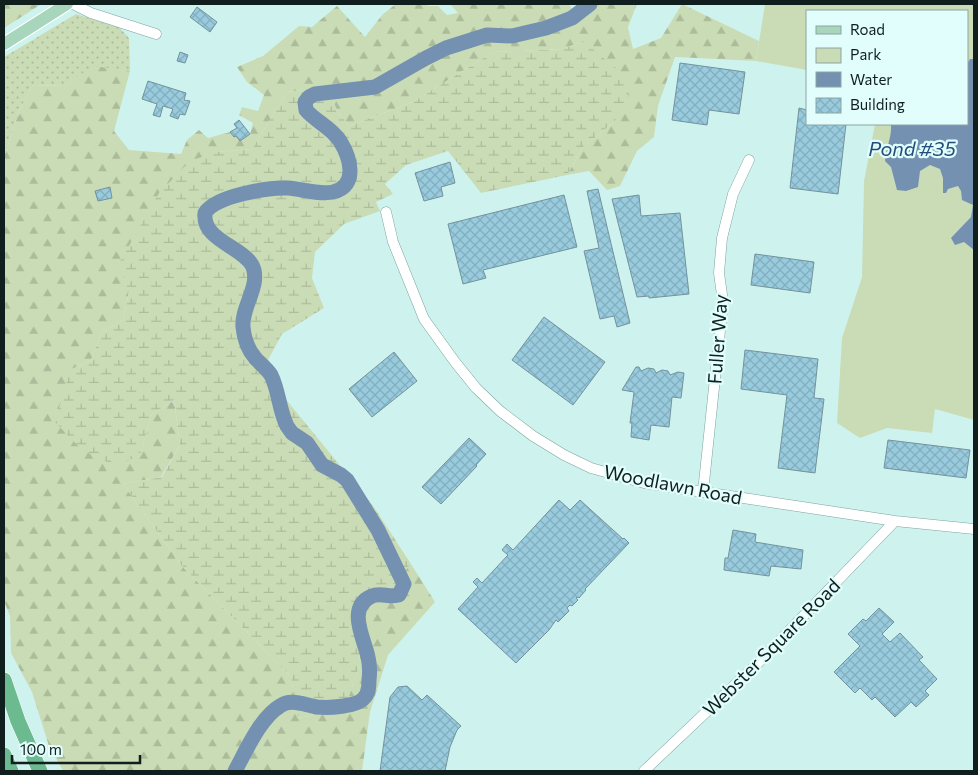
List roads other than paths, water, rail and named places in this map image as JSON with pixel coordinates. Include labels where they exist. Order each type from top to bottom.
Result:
[{"type":"highway","points":[[4,680],[18,721],[40,771]]},
{"type":"highway","points":[[4,755],[11,771]]},
{"type":"main road","points":[[4,44],[67,4]]},
{"type":"street","points":[[73,4],[91,13],[156,34]]},
{"type":"street","name":"Fuller Way","points":[[703,492],[723,302],[719,272],[722,238],[733,194],[749,160]]},
{"type":"street","name":"Woodlawn Road","points":[[386,212],[393,242],[424,319],[455,362],[476,388],[500,411],[533,436],[564,455],[591,468],[644,483],[895,520],[974,529]]},
{"type":"street","name":"Webster Square Road","points":[[644,771],[760,661],[895,520]]},
{"type":"water","name":"Pond #35","points":[[970,59],[974,59],[974,250],[964,242],[955,245],[951,238],[971,217],[973,205],[962,200],[961,191],[958,186],[948,189],[946,193],[943,193],[943,178],[940,169],[930,165],[920,171],[918,187],[906,191],[897,190],[891,167],[885,161],[891,125],[968,125],[968,62]]},
{"type":"waterway","points":[[235,771],[266,718],[280,706],[293,702],[317,707],[335,707],[349,705],[364,698],[367,694],[370,669],[359,624],[358,615],[360,608],[364,601],[372,596],[399,595],[404,584],[378,530],[347,480],[322,465],[307,443],[292,433],[287,426],[271,375],[253,355],[244,335],[243,319],[255,280],[252,265],[247,258],[223,242],[210,230],[206,222],[205,213],[211,207],[231,197],[256,191],[288,188],[328,193],[341,189],[346,184],[350,170],[347,155],[340,141],[332,132],[306,110],[305,102],[309,97],[315,94],[375,87],[446,48],[487,35],[512,36],[546,28],[572,18],[590,4]]}]
